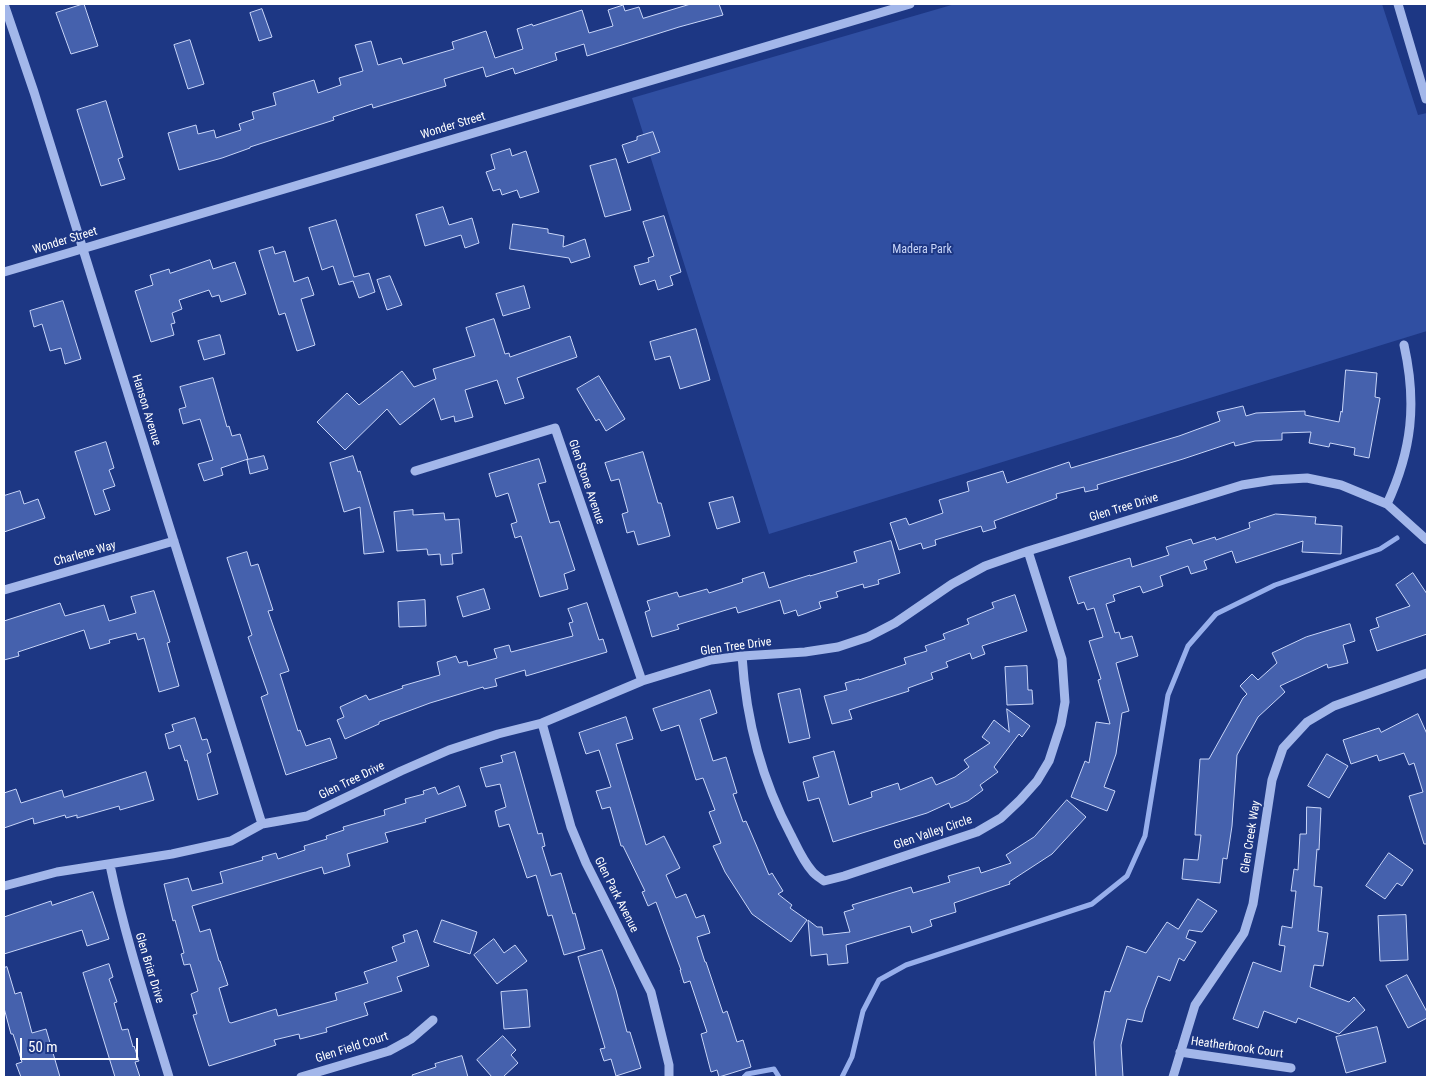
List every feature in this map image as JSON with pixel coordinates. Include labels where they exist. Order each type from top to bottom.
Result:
[{"type":"street","name":"Hanson Avenue","points":[[4,4],[34,92],[262,824]]},
{"type":"street","name":"Wonder Street","points":[[4,272],[910,4]]},
{"type":"street","points":[[1398,4],[1427,98]]},
{"type":"street","points":[[1388,504],[1404,461],[1411,427],[1410,370],[1404,345]]},
{"type":"street","name":"Glen Stone Avenue","points":[[415,471],[555,428],[642,681]]},
{"type":"street","name":"Glen Tree Drive","points":[[4,886],[57,872],[172,854],[231,841],[262,824],[307,816],[449,750],[498,734],[542,723],[642,681],[711,660],[805,652],[838,647],[868,637],[895,623],[952,584],[986,566],[1028,551],[1242,485],[1273,480],[1307,478],[1341,485],[1388,504],[1427,540]]},
{"type":"street","name":"Charlene Way","points":[[4,590],[174,541]]},
{"type":"street","name":"Glen Valley Circle","points":[[742,656],[744,688],[750,723],[761,766],[776,806],[812,872],[824,880],[844,876],[977,832],[1001,818],[1037,781],[1049,761],[1066,702],[1062,659],[1028,551]]},
{"type":"street","name":"Glen Creek Way","points":[[1173,1077],[1195,1005],[1244,933],[1253,904],[1272,780],[1283,748],[1307,722],[1334,706],[1427,674]]},
{"type":"street","name":"Glen Park Avenue","points":[[542,723],[571,826],[590,872],[651,992],[670,1065],[669,1077]]},
{"type":"street","name":"Glen Briar Drive","points":[[110,865],[131,952],[169,1077]]},
{"type":"street","name":"Glen Field Court","points":[[301,1077],[389,1051],[410,1039],[433,1020]]},
{"type":"street","name":"Heatherbrook Court","points":[[1180,1052],[1290,1068]]},
{"type":"green space","name":"Madera Park","points":[[955,4],[1382,4],[1418,115],[1427,113],[1427,331],[769,534],[632,98]]},
{"type":"building","points":[[84,4],[98,46],[71,54],[56,13]]},
{"type":"building","points":[[691,4],[719,4],[723,15],[587,56],[584,44],[555,53],[557,60],[515,74],[513,68],[486,77],[483,67],[444,79],[446,86],[373,108],[372,104],[333,117],[334,120],[222,158],[179,170],[168,133],[196,125],[198,134],[214,130],[216,138],[241,130],[239,124],[254,119],[252,112],[276,105],[273,93],[314,80],[318,93],[341,85],[339,78],[363,71],[355,45],[371,41],[378,65],[401,58],[403,64],[454,49],[452,42],[486,31],[495,58],[523,49],[517,29],[532,24],[533,26],[582,10],[589,33],[613,26],[608,10],[623,5],[625,11],[639,7],[643,18]]},
{"type":"building","points":[[262,9],[272,37],[259,41],[250,13]]},
{"type":"building","points":[[190,40],[204,84],[188,89],[174,45]]},
{"type":"building","points":[[106,101],[123,157],[118,159],[125,179],[101,186],[77,110]]},
{"type":"building","points":[[653,132],[660,152],[628,163],[622,145],[637,140],[637,137]]},
{"type":"building","points":[[510,149],[512,156],[526,151],[539,192],[520,198],[517,190],[502,195],[500,189],[493,191],[486,172],[495,169],[491,155]]},
{"type":"building","points":[[616,159],[631,210],[605,217],[590,166]]},
{"type":"building","points":[[443,207],[449,225],[472,218],[479,243],[465,248],[461,235],[425,246],[416,215]]},
{"type":"building","points":[[664,216],[681,272],[670,276],[673,285],[658,290],[655,280],[640,285],[634,266],[649,262],[648,258],[654,256],[643,222]]},
{"type":"building","points":[[336,220],[354,277],[369,273],[375,292],[359,298],[353,281],[339,285],[333,266],[322,270],[309,228]]},
{"type":"building","points":[[513,224],[548,229],[548,233],[564,236],[563,247],[585,239],[590,257],[571,263],[569,258],[510,249]]},
{"type":"building","points":[[273,247],[275,254],[285,251],[294,282],[308,277],[314,295],[301,299],[315,345],[297,351],[285,313],[279,315],[259,251]]},
{"type":"building","points":[[210,260],[213,269],[235,262],[246,294],[221,302],[219,295],[212,297],[209,290],[179,300],[182,309],[172,313],[175,323],[171,324],[174,335],[151,342],[135,291],[153,285],[150,275],[169,269],[170,273]]},
{"type":"building","points":[[390,276],[402,305],[387,310],[377,280]]},
{"type":"building","points":[[524,286],[530,308],[503,316],[496,294]]},
{"type":"building","points":[[63,301],[81,359],[65,364],[61,348],[50,351],[42,324],[34,327],[30,311]]},
{"type":"building","points":[[494,319],[505,354],[509,353],[510,357],[570,336],[577,357],[517,378],[524,398],[505,404],[497,380],[465,390],[473,417],[455,422],[454,416],[441,420],[434,398],[400,425],[387,409],[345,450],[317,422],[347,393],[359,405],[402,371],[414,387],[436,379],[433,369],[475,356],[466,328]]},
{"type":"building","points":[[696,329],[710,380],[680,389],[670,356],[655,360],[650,342]]},
{"type":"building","points":[[220,335],[225,354],[204,360],[198,341]]},
{"type":"building","points":[[1346,370],[1377,373],[1375,397],[1380,398],[1369,458],[1354,455],[1355,448],[1330,443],[1329,447],[1309,443],[1311,432],[1282,433],[1282,440],[1255,441],[1235,446],[1234,442],[1097,485],[1098,489],[1085,492],[1084,487],[1056,494],[1057,498],[994,521],[996,528],[983,532],[981,526],[935,540],[936,545],[923,549],[921,543],[899,550],[890,523],[906,518],[909,525],[943,513],[939,500],[969,491],[967,482],[1003,471],[1007,483],[1069,462],[1071,468],[1179,436],[1220,421],[1217,412],[1243,406],[1246,416],[1256,413],[1305,411],[1305,415],[1339,422],[1342,412]]},
{"type":"building","points":[[599,376],[625,419],[606,431],[599,419],[596,421],[577,389]]},
{"type":"building","points":[[213,378],[227,427],[229,426],[232,436],[240,434],[248,459],[221,468],[223,475],[204,481],[198,464],[213,460],[200,419],[183,424],[179,409],[186,407],[180,387]]},
{"type":"building","points":[[106,442],[114,468],[109,470],[115,486],[103,490],[110,510],[95,515],[75,452]]},
{"type":"building","points":[[643,452],[658,503],[661,503],[670,536],[638,545],[634,531],[627,533],[622,514],[628,512],[619,479],[611,481],[605,463]]},
{"type":"building","points":[[264,456],[268,469],[250,474],[247,460]]},
{"type":"building","points":[[353,456],[358,472],[360,471],[384,552],[364,554],[360,507],[344,512],[330,463]]},
{"type":"building","points":[[539,459],[546,482],[538,484],[550,523],[559,521],[575,570],[564,574],[568,589],[540,597],[521,536],[515,538],[511,524],[517,522],[508,493],[496,497],[489,474]]},
{"type":"building","points":[[20,491],[24,504],[38,499],[45,518],[4,532],[4,496]]},
{"type":"building","points":[[733,497],[740,522],[717,529],[709,503]]},
{"type":"building","points":[[413,510],[413,515],[444,513],[445,520],[459,519],[462,553],[452,554],[453,564],[441,565],[440,554],[428,555],[427,549],[397,551],[394,512]]},
{"type":"building","points":[[1276,514],[1316,517],[1315,524],[1342,526],[1341,554],[1302,552],[1303,541],[1236,563],[1232,551],[1204,561],[1207,569],[1191,574],[1188,566],[1160,576],[1163,586],[1143,593],[1140,586],[1113,595],[1115,601],[1106,604],[1115,633],[1119,632],[1121,639],[1132,636],[1138,656],[1116,663],[1129,711],[1122,713],[1116,754],[1104,787],[1115,791],[1107,811],[1071,797],[1085,761],[1089,763],[1096,722],[1110,724],[1098,680],[1101,679],[1089,641],[1103,637],[1094,608],[1087,610],[1084,602],[1078,604],[1069,577],[1130,558],[1132,567],[1169,555],[1166,547],[1191,539],[1193,544],[1215,537],[1216,540],[1250,528],[1249,523]]},
{"type":"building","points":[[891,541],[900,573],[878,580],[879,584],[864,588],[863,584],[836,592],[838,597],[819,602],[821,608],[798,616],[796,610],[784,614],[780,600],[738,613],[736,607],[677,625],[679,629],[652,637],[645,612],[650,610],[647,601],[677,592],[679,597],[707,589],[709,593],[743,582],[742,579],[764,572],[769,588],[857,562],[854,552]]},
{"type":"building","points":[[247,552],[251,566],[258,564],[273,610],[268,611],[289,671],[280,674],[298,731],[300,730],[306,746],[330,738],[337,758],[286,775],[261,697],[268,694],[248,637],[252,635],[227,558]]},
{"type":"building","points":[[1413,573],[1427,594],[1427,634],[1377,651],[1370,630],[1379,627],[1376,618],[1410,606],[1396,585]]},
{"type":"building","points":[[484,589],[490,609],[463,617],[457,597]]},
{"type":"building","points":[[154,591],[170,642],[167,643],[179,686],[159,692],[144,638],[138,640],[136,633],[109,640],[110,643],[90,649],[84,630],[18,652],[19,656],[4,660],[4,621],[60,603],[65,616],[104,605],[109,621],[136,613],[131,597]]},
{"type":"building","points":[[1015,595],[1027,631],[982,646],[985,654],[972,659],[970,653],[946,662],[948,667],[931,673],[933,679],[908,688],[909,691],[849,710],[852,719],[832,724],[824,696],[847,690],[845,683],[906,664],[904,658],[927,651],[925,646],[945,639],[943,634],[969,624],[967,619],[994,608],[992,603]]},
{"type":"building","points":[[425,600],[426,626],[399,627],[398,602]]},
{"type":"building","points":[[587,603],[599,640],[603,639],[607,652],[526,676],[525,670],[495,679],[497,686],[484,689],[483,687],[430,703],[379,722],[379,724],[345,739],[337,720],[344,717],[340,707],[366,695],[369,700],[403,688],[402,686],[440,675],[437,662],[456,656],[459,663],[467,661],[468,666],[497,658],[494,649],[509,645],[511,652],[573,636],[569,623],[573,622],[568,609]]},
{"type":"building","points":[[1350,624],[1355,641],[1343,645],[1348,663],[1328,668],[1327,664],[1280,686],[1285,692],[1258,717],[1237,755],[1232,826],[1227,859],[1223,858],[1220,883],[1182,879],[1184,859],[1198,860],[1201,835],[1195,835],[1200,759],[1209,759],[1247,694],[1240,686],[1252,674],[1258,680],[1277,663],[1272,653],[1306,637]]},
{"type":"building","points":[[1027,666],[1028,690],[1032,690],[1033,704],[1007,705],[1005,667]]},
{"type":"building","points":[[800,689],[810,738],[789,743],[778,694]]},
{"type":"building","points":[[710,690],[717,713],[700,719],[713,761],[726,757],[737,793],[733,794],[743,822],[746,821],[769,875],[772,873],[783,891],[778,894],[792,905],[790,908],[807,920],[791,942],[752,914],[725,872],[713,846],[721,843],[709,812],[715,810],[703,778],[696,780],[679,725],[661,731],[653,709]]},
{"type":"building","points":[[1007,709],[1030,726],[1022,737],[1019,734],[994,767],[998,772],[980,785],[983,790],[968,801],[951,808],[949,803],[927,813],[833,842],[819,798],[808,801],[803,782],[819,777],[813,757],[834,751],[849,805],[872,797],[871,792],[898,783],[900,790],[932,777],[936,785],[955,777],[969,767],[964,760],[990,743],[982,737],[994,720],[1009,732]]},
{"type":"building","points":[[1418,714],[1427,734],[1427,844],[1424,844],[1409,796],[1423,792],[1414,763],[1409,765],[1404,753],[1379,761],[1377,755],[1351,764],[1343,740],[1379,728],[1381,732]]},
{"type":"building","points":[[626,717],[633,739],[616,744],[646,845],[664,836],[680,868],[666,875],[676,898],[686,894],[696,918],[704,915],[710,933],[697,937],[723,1013],[727,1011],[737,1042],[743,1040],[751,1067],[719,1077],[717,1070],[711,1072],[701,1034],[707,1032],[690,981],[684,983],[656,902],[648,906],[642,892],[645,891],[623,846],[621,846],[610,807],[602,809],[596,791],[611,787],[599,750],[586,754],[579,733]]},
{"type":"building","points":[[195,718],[202,740],[207,739],[211,752],[207,754],[218,794],[198,800],[187,760],[185,761],[180,745],[169,749],[165,734],[174,731],[172,725]]},
{"type":"building","points":[[515,752],[538,834],[542,833],[545,846],[542,847],[551,876],[561,873],[585,949],[564,955],[552,915],[548,916],[536,875],[527,878],[509,824],[499,827],[495,811],[506,807],[500,784],[486,787],[480,768],[503,762],[501,756]]},
{"type":"building","points":[[1327,754],[1348,766],[1329,798],[1308,786]]},
{"type":"building","points":[[146,772],[154,800],[120,810],[119,806],[77,818],[77,815],[66,818],[65,815],[34,824],[33,818],[4,828],[4,793],[16,789],[21,803],[62,790],[64,797]]},
{"type":"building","points":[[459,786],[466,806],[425,819],[426,822],[385,833],[388,842],[347,854],[350,866],[324,874],[322,867],[192,906],[200,932],[210,929],[228,985],[219,988],[229,1022],[231,1023],[276,1009],[278,1016],[337,1000],[335,993],[368,983],[364,972],[397,961],[392,947],[405,942],[403,935],[417,930],[429,966],[397,977],[402,991],[364,1003],[368,1015],[326,1028],[327,1032],[300,1039],[299,1034],[274,1040],[276,1045],[209,1066],[193,1015],[197,1014],[191,994],[198,991],[190,964],[184,965],[181,954],[184,953],[175,920],[173,921],[164,884],[188,878],[192,891],[223,883],[220,872],[263,860],[262,857],[276,853],[278,859],[305,850],[304,846],[327,839],[326,836],[344,830],[343,827],[385,815],[384,810],[406,803],[405,799],[424,794],[423,791],[435,787],[438,794]]},
{"type":"building","points":[[1067,800],[1086,817],[1052,854],[1009,882],[1010,884],[954,903],[956,912],[930,920],[932,926],[912,933],[910,926],[846,945],[848,963],[828,965],[827,954],[811,956],[808,920],[817,927],[822,927],[823,935],[850,932],[844,912],[854,909],[852,905],[911,887],[913,893],[950,882],[948,876],[979,867],[981,873],[1011,863],[1006,855],[1034,837]]},
{"type":"building","points":[[1307,807],[1321,808],[1319,850],[1317,849],[1314,886],[1322,887],[1318,931],[1328,933],[1323,966],[1314,965],[1310,987],[1349,1002],[1354,997],[1365,1010],[1339,1034],[1298,1018],[1296,1023],[1264,1011],[1258,1028],[1233,1019],[1253,962],[1281,972],[1285,946],[1279,945],[1282,926],[1292,928],[1296,891],[1291,891],[1294,869],[1298,870],[1300,834],[1306,834]]},
{"type":"building","points":[[1389,853],[1413,870],[1402,886],[1397,883],[1385,899],[1366,886]]},
{"type":"building","points":[[93,892],[109,939],[87,946],[82,930],[4,954],[4,917],[51,901],[52,905]]},
{"type":"building","points":[[1198,899],[1217,911],[1202,932],[1189,930],[1186,938],[1196,942],[1184,961],[1179,958],[1170,981],[1158,976],[1142,1022],[1127,1019],[1121,1045],[1123,1077],[1096,1077],[1094,1042],[1105,991],[1110,992],[1127,946],[1146,953],[1167,922],[1178,929]]},
{"type":"building","points":[[1406,915],[1408,960],[1380,961],[1378,916]]},
{"type":"building","points":[[442,920],[477,932],[470,954],[434,942]]},
{"type":"building","points":[[494,939],[504,953],[515,945],[527,961],[497,984],[474,955]]},
{"type":"building","points":[[602,950],[616,990],[627,1032],[630,1032],[641,1068],[616,1076],[611,1059],[604,1061],[600,1049],[605,1048],[578,957]]},
{"type":"building","points":[[109,964],[113,977],[109,979],[117,1002],[114,1003],[122,1030],[128,1029],[134,1046],[139,1061],[135,1062],[140,1077],[115,1077],[83,973]]},
{"type":"building","points":[[7,967],[15,994],[21,992],[32,1033],[46,1029],[60,1077],[21,1077],[16,1064],[22,1062],[13,1034],[11,1034],[4,1008],[4,968]]},
{"type":"building","points":[[1407,975],[1427,1012],[1427,1018],[1408,1028],[1386,986]]},
{"type":"building","points":[[527,990],[530,1027],[504,1029],[501,992]]},
{"type":"building","points":[[1377,1027],[1386,1062],[1346,1073],[1336,1037]]},
{"type":"building","points":[[503,1036],[516,1050],[511,1055],[518,1063],[503,1077],[492,1077],[477,1060]]},
{"type":"building","points":[[462,1056],[468,1077],[413,1077],[412,1075],[436,1067],[435,1064]]},
{"type":"waterway","points":[[842,1077],[852,1057],[863,1011],[879,980],[906,965],[1092,904],[1127,876],[1145,836],[1168,695],[1188,646],[1216,614],[1275,585],[1380,549],[1397,538]]},
{"type":"waterway","points":[[744,1077],[747,1074],[774,1069],[779,1077]]}]
